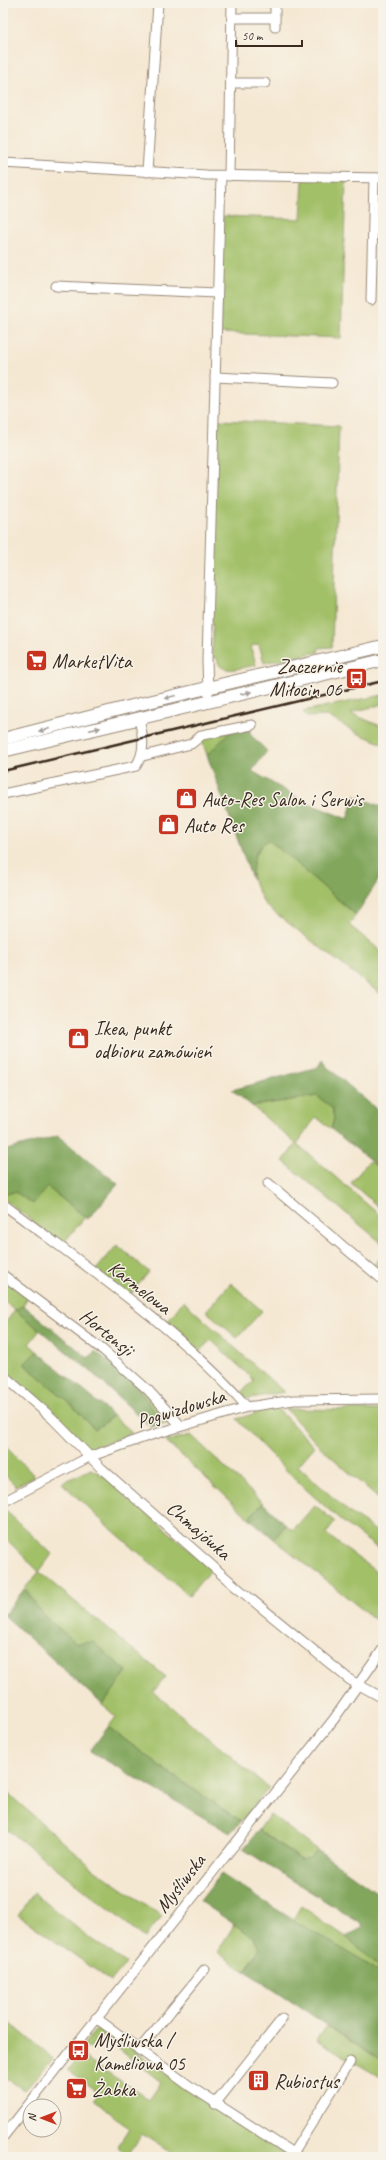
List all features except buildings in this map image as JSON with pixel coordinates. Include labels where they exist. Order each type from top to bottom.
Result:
[{"type":"main road","points":[[3,739],[383,646]]},
{"type":"main road","points":[[3,751],[383,660]]},
{"type":"street","points":[[147,172],[158,3]]},
{"type":"street","points":[[208,702],[217,293],[231,83],[232,3]]},
{"type":"street","points":[[232,18],[275,23],[276,3]]},
{"type":"street","points":[[231,83],[265,83]]},
{"type":"street","points":[[3,163],[225,176],[378,178],[371,300]]},
{"type":"street","points":[[56,286],[217,293]]},
{"type":"street","points":[[215,377],[332,383]]},
{"type":"street","points":[[3,794],[136,766],[142,756],[143,744],[139,719]]},
{"type":"street","points":[[142,756],[191,744],[202,735],[252,725]]},
{"type":"street","points":[[268,1183],[383,1280]]},
{"type":"street","name":"Karmelowa","points":[[3,1204],[157,1322],[229,1386],[247,1407]]},
{"type":"street","name":"Hortensji","points":[[3,1275],[103,1350],[148,1390],[181,1426]]},
{"type":"street","name":"Chmajówka","points":[[3,1375],[52,1418],[89,1457],[235,1586],[350,1680],[383,1698]]},
{"type":"street","name":"Pogwizdowska","points":[[3,1502],[89,1457],[181,1426],[247,1407],[294,1400],[383,1399]]},
{"type":"street","name":"Myśliwska","points":[[3,2137],[360,1685],[383,1649]]},
{"type":"street","points":[[139,2050],[205,1969]]},
{"type":"street","points":[[96,2018],[215,2104],[296,2155],[350,2062]]},
{"type":"street","points":[[215,2104],[282,2019]]},
{"type":"green space","points":[[303,179],[346,180],[341,338],[220,333],[223,216],[301,219]]},
{"type":"green space","points":[[219,420],[339,426],[332,647],[318,648],[319,652],[264,663],[259,644],[251,646],[256,665],[238,669],[227,669],[222,667],[217,658],[212,657],[213,630],[211,612],[217,422]]},
{"type":"green space","points":[[383,695],[383,704],[350,713],[383,727],[383,744],[357,733],[327,716],[307,717],[303,711]]},
{"type":"green space","points":[[249,729],[251,735],[267,751],[252,771],[303,801],[347,819],[355,796],[383,807],[383,873],[356,915],[269,840],[260,847],[255,856],[252,879],[207,755],[230,732]]},
{"type":"green space","points":[[230,732],[207,755],[201,738]]},
{"type":"green space","points":[[269,840],[356,915],[349,925],[383,953],[383,996],[265,905],[252,879],[253,861],[262,844]]},
{"type":"green space","points":[[322,1060],[326,1066],[383,1115],[383,1170],[331,1129],[334,1119],[332,1108],[317,1096],[252,1106],[232,1090],[318,1067]]},
{"type":"green space","points":[[317,1096],[332,1108],[334,1119],[331,1129],[316,1117],[297,1144],[383,1218],[383,1244],[283,1161],[296,1144],[252,1106]]},
{"type":"green space","points":[[58,1136],[118,1184],[88,1219],[47,1187],[33,1204],[15,1192],[3,1194],[3,1172],[6,1168],[3,1168],[3,1151]]},
{"type":"green space","points":[[369,1161],[383,1170],[383,1211],[351,1183]]},
{"type":"green space","points":[[47,1187],[85,1217],[62,1245],[4,1199],[3,1200],[3,1194]]},
{"type":"green space","points":[[117,1245],[149,1272],[129,1296],[96,1270]]},
{"type":"green space","points":[[383,1254],[383,1276],[372,1267]]},
{"type":"green space","points":[[3,1278],[28,1297],[23,1305],[16,1310],[40,1330],[29,1344],[37,1351],[24,1364],[70,1403],[95,1430],[113,1416],[132,1433],[88,1451],[76,1435],[3,1368],[3,1326],[15,1310],[3,1300]]},
{"type":"green space","points":[[231,1283],[262,1311],[237,1338],[206,1311]]},
{"type":"green space","points":[[183,1301],[284,1392],[246,1399],[241,1393],[254,1380],[211,1340],[197,1353],[165,1325]]},
{"type":"green space","points":[[23,1305],[88,1358],[95,1351],[132,1380],[161,1420],[151,1427],[89,1370],[15,1310]]},
{"type":"green space","points":[[37,1351],[113,1416],[95,1430],[70,1403],[24,1364]]},
{"type":"green space","points":[[132,1380],[171,1417],[172,1421],[151,1427],[161,1420]]},
{"type":"green space","points":[[272,1408],[280,1411],[314,1447],[298,1466],[349,1512],[383,1536],[383,1552],[343,1522],[306,1490],[237,1419]]},
{"type":"green space","points":[[286,1409],[383,1410],[383,1503],[317,1444]]},
{"type":"green space","points":[[191,1435],[263,1503],[249,1518],[166,1441]]},
{"type":"green space","points":[[3,1444],[35,1476],[16,1486],[3,1473]]},
{"type":"green space","points":[[91,1469],[109,1479],[211,1569],[189,1596],[102,1521],[62,1483]]},
{"type":"green space","points":[[263,1503],[286,1525],[274,1539],[249,1518]]},
{"type":"green space","points":[[315,1505],[335,1522],[326,1534],[383,1577],[383,1626],[274,1539],[286,1525],[293,1530]]},
{"type":"green space","points":[[6,1511],[52,1554],[39,1572],[3,1536],[3,1513]]},
{"type":"green space","points":[[39,1572],[166,1677],[153,1692],[269,1788],[241,1821],[172,1775],[108,1727],[116,1717],[103,1705],[127,1671],[76,1644],[42,1614],[25,1588]]},
{"type":"green space","points":[[25,1588],[42,1614],[76,1643],[93,1642],[127,1671],[103,1705],[4,1615]]},
{"type":"green space","points":[[108,1727],[172,1775],[241,1821],[230,1833],[90,1751]]},
{"type":"green space","points":[[3,1789],[94,1869],[162,1916],[145,1938],[3,1826]]},
{"type":"green space","points":[[270,1814],[317,1850],[310,1858],[302,1860],[259,1830]]},
{"type":"green space","points":[[259,1830],[301,1860],[310,1858],[317,1850],[379,1894],[383,1889],[383,1967],[377,1964],[346,1937],[362,1928],[360,1923],[243,1849]]},
{"type":"green space","points":[[221,1874],[324,1939],[383,1973],[383,2062],[245,1971],[260,1949],[253,1937],[200,1901]]},
{"type":"green space","points":[[34,1893],[88,1937],[126,1963],[111,1981],[18,1915]]},
{"type":"green space","points":[[301,1906],[346,1937],[377,1964],[383,1967],[383,1973],[379,1973],[362,1960],[292,1921]]},
{"type":"green space","points":[[235,1924],[253,1937],[260,1949],[245,1971],[217,1952]]},
{"type":"green space","points":[[3,2017],[53,2059],[24,2090],[3,2076]]},
{"type":"green space","points":[[327,2026],[383,2062],[383,2079],[317,2040]]},
{"type":"green space","points":[[98,2027],[108,2031],[231,2120],[291,2157],[177,2157],[142,2134],[128,2155],[118,2146],[129,2129],[94,2099],[99,2093],[67,2070],[82,2053],[91,2062],[149,2099],[161,2082],[102,2036],[87,2049],[83,2045]]},
{"type":"railway","points":[[3,771],[383,681]]},
{"type":"place","name":"MarketVita","points":[[36,661]]},
{"type":"place","name":"Zaczernie Miłocin 06","points":[[357,678]]},
{"type":"place","name":"Auto-Res Salon i Serwis","points":[[186,799]]},
{"type":"place","name":"Auto Res","points":[[168,825]]},
{"type":"place","name":"Ikea, punkt odbioru zamówień","points":[[78,1039]]},
{"type":"place","name":"Myśliwska / Kameliowa 05","points":[[78,2051]]},
{"type":"place","name":"Rubiostus","points":[[258,2081]]},
{"type":"place","name":"Żabka","points":[[76,2089]]}]
